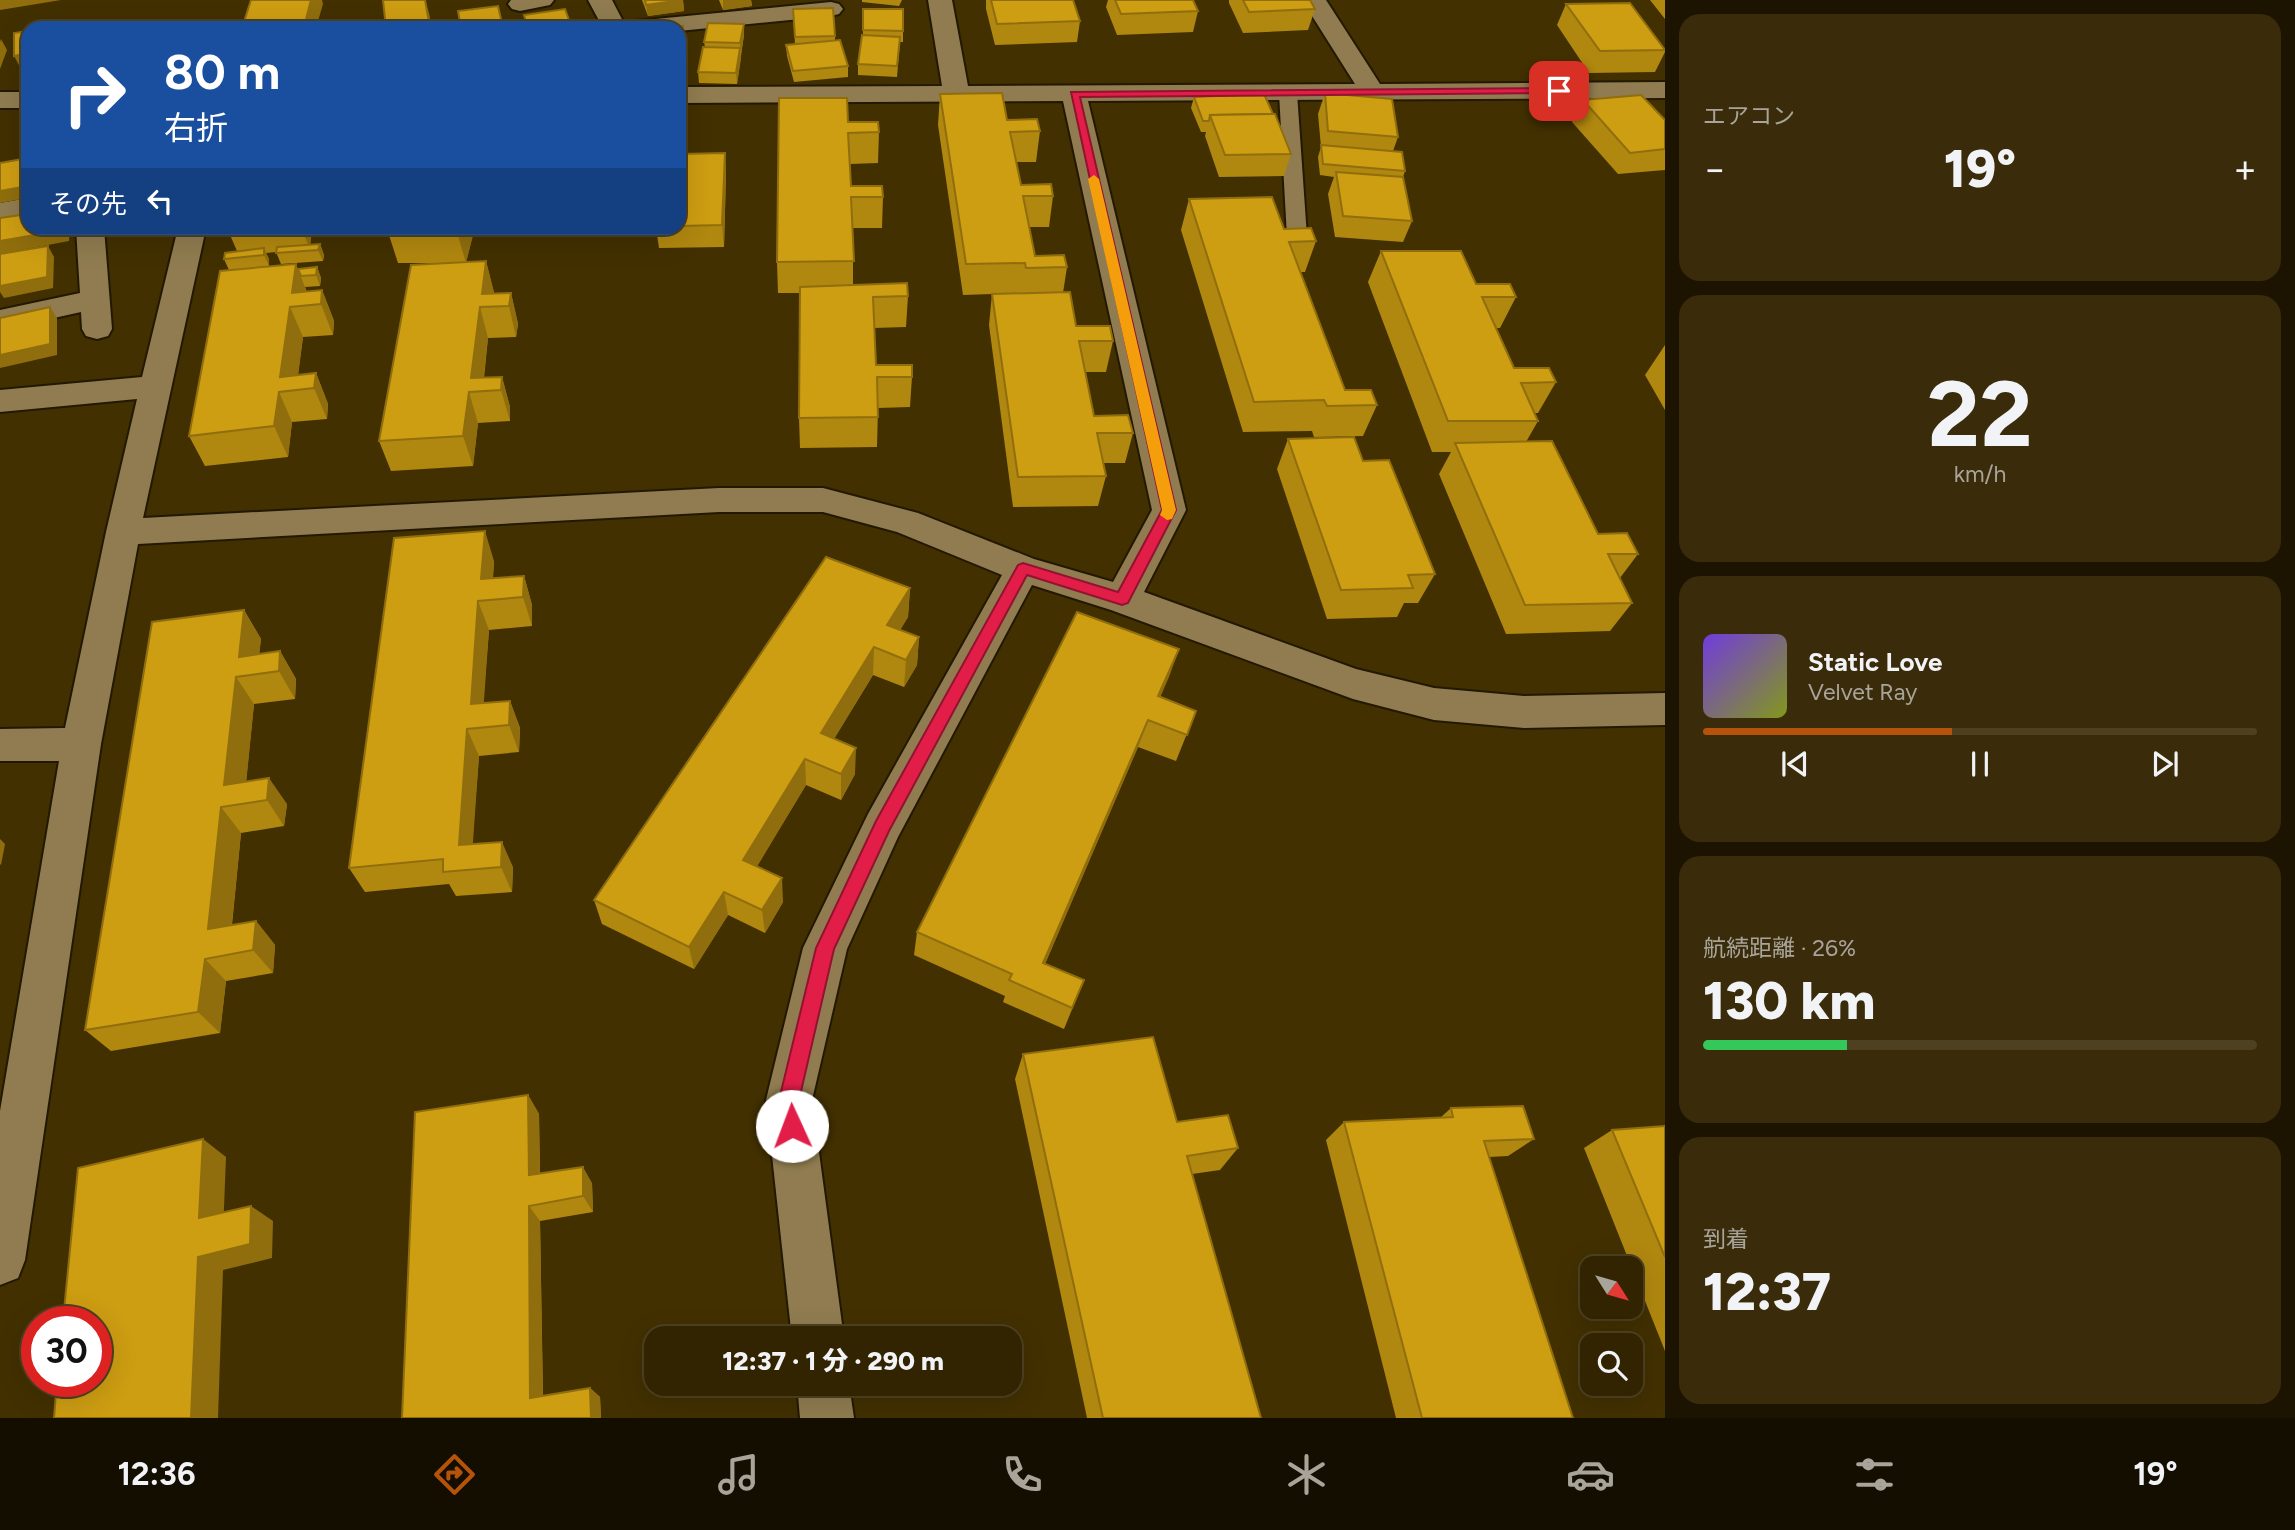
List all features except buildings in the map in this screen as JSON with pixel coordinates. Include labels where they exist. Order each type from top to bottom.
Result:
[{"type":"street","points":[[600,0],[611,21]]},
{"type":"street","points":[[940,0],[956,93]]},
{"type":"street","points":[[1314,0],[1373,92]]},
{"type":"street","points":[[686,23],[831,9]]},
{"type":"street","points":[[686,95],[1665,90]]},
{"type":"street","points":[[1074,94],[1169,510],[1122,599]]},
{"type":"street","points":[[0,100],[21,100]]},
{"type":"street","points":[[0,211],[21,207]]},
{"type":"street","points":[[90,235],[97,329]]},
{"type":"street","points":[[0,1260],[81,744],[123,532],[190,235]]},
{"type":"street","points":[[0,320],[95,299]]},
{"type":"street","points":[[0,401],[156,387]]},
{"type":"street","points":[[123,532],[682,502],[823,500],[906,522],[1023,569],[1122,599],[1353,684],[1434,704],[1524,712],[1665,709]]},
{"type":"street","points":[[816,1326],[789,1100],[825,948],[882,827],[1023,569]]},
{"type":"street","points":[[0,745],[81,744]]},
{"type":"street","points":[[824,1396],[827,1418]]},
{"type":"lane","points":[[1288,93],[1297,237]]},
{"type":"slow traffic","points":[[1094,179],[1169,510],[1167,515]]},
{"type":"route","points":[[792,1126],[789,1100],[825,948],[882,827],[1023,569],[1122,599],[1169,510],[1074,94],[1559,91]]}]
